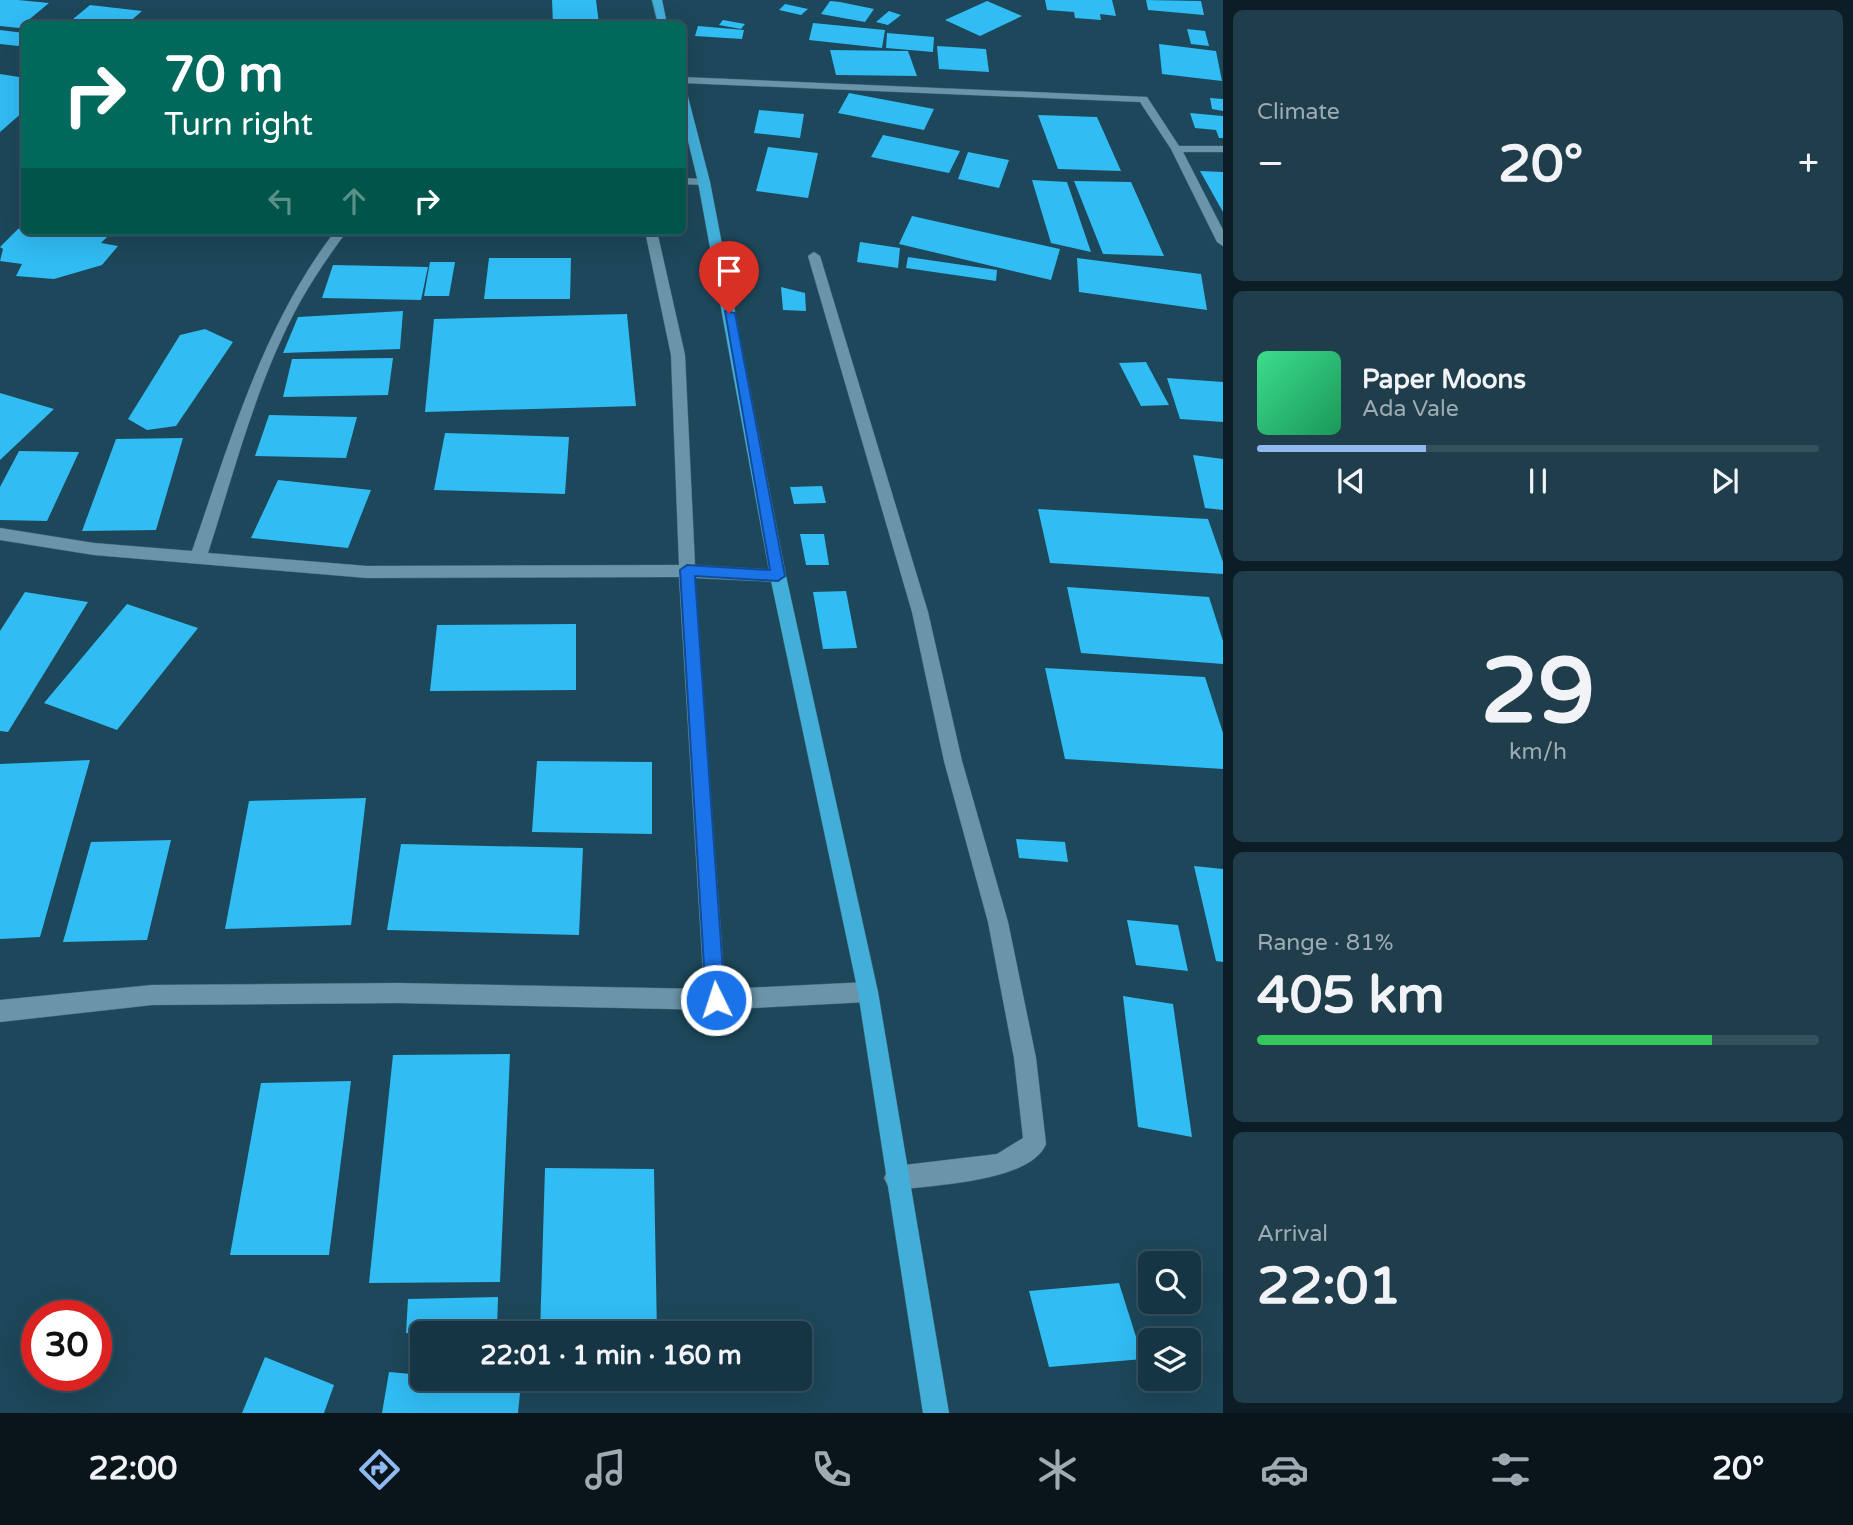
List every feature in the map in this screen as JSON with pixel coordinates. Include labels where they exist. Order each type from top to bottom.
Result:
[{"type":"main road","points":[[657,0],[662,21]]},
{"type":"main road","points":[[686,109],[704,182],[778,576],[868,992],[895,1178],[936,1413]]},
{"type":"street","points":[[686,80],[1143,99],[1176,149],[1223,242]]},
{"type":"street","points":[[1176,149],[1223,149]]},
{"type":"street","points":[[686,181],[704,182]]},
{"type":"street","points":[[198,558],[283,322],[324,250],[337,235]]},
{"type":"street","points":[[652,235],[678,355],[687,570],[716,1000]]},
{"type":"street","points":[[814,256],[920,612],[953,761],[998,922],[1025,1058],[1035,1144],[1000,1165],[895,1178]]},
{"type":"street","points":[[0,534],[94,549],[366,572],[687,570],[778,576]]},
{"type":"street","points":[[0,1011],[152,995],[398,992],[716,1000],[868,992]]},
{"type":"building","points":[[0,0],[49,3],[27,21],[21,21],[19,28],[0,26]]},
{"type":"building","points":[[552,0],[596,0],[599,21],[553,21]]},
{"type":"building","points":[[1045,0],[1112,0],[1116,16],[1100,14],[1101,20],[1075,18],[1074,12],[1047,10]]},
{"type":"building","points":[[1146,0],[1201,1],[1204,15],[1148,10]]},
{"type":"building","points":[[830,1],[874,9],[865,22],[821,14]]},
{"type":"building","points":[[987,1],[1022,16],[980,36],[945,20]]},
{"type":"building","points":[[785,4],[808,9],[801,15],[779,10]]},
{"type":"building","points":[[90,5],[142,11],[130,21],[71,21]]},
{"type":"building","points":[[889,11],[901,15],[888,25],[876,22]]},
{"type":"building","points":[[723,20],[745,24],[741,29],[719,25]]},
{"type":"building","points":[[813,23],[885,30],[882,48],[809,40]]},
{"type":"building","points":[[698,26],[744,30],[742,39],[695,36]]},
{"type":"building","points":[[1187,29],[1205,31],[1209,46],[1191,44]]},
{"type":"building","points":[[0,30],[21,33],[21,44],[18,46],[0,44]]},
{"type":"building","points":[[887,33],[934,37],[933,52],[886,48]]},
{"type":"building","points":[[1159,44],[1216,51],[1222,81],[1162,74]]},
{"type":"building","points":[[937,46],[986,49],[989,72],[939,69]]},
{"type":"building","points":[[830,50],[908,51],[917,76],[836,75]]},
{"type":"building","points":[[0,74],[21,75],[21,114],[0,132]]},
{"type":"building","points":[[849,93],[934,109],[924,130],[838,113]]},
{"type":"building","points":[[1210,98],[1223,99],[1223,111],[1212,109]]},
{"type":"building","points":[[759,110],[804,114],[800,138],[754,133]]},
{"type":"building","points":[[1190,113],[1223,116],[1223,138],[1219,138],[1216,130],[1195,128]]},
{"type":"building","points":[[1038,115],[1097,117],[1121,171],[1058,169]]},
{"type":"building","points":[[883,135],[960,151],[949,173],[871,157]]},
{"type":"building","points":[[768,147],[818,153],[808,198],[756,191]]},
{"type":"building","points":[[968,152],[1009,160],[999,188],[958,179]]},
{"type":"building","points":[[1200,171],[1223,172],[1223,212]]},
{"type":"building","points":[[1032,180],[1067,182],[1091,252],[1051,243]]},
{"type":"building","points":[[1074,181],[1131,182],[1164,256],[1103,254]]},
{"type":"building","points":[[912,216],[1060,249],[1051,280],[899,244]]},
{"type":"building","points":[[21,228],[21,235],[109,235],[101,243],[118,246],[102,265],[54,279],[16,276],[22,264],[0,261],[3,249],[0,247]]},
{"type":"building","points":[[860,242],[900,248],[898,268],[857,262]]},
{"type":"building","points":[[908,257],[997,270],[996,281],[906,268]]},
{"type":"building","points":[[489,258],[571,258],[570,299],[484,299]]},
{"type":"building","points":[[1077,258],[1201,274],[1207,310],[1079,292]]},
{"type":"building","points":[[430,262],[455,262],[449,296],[424,296]]},
{"type":"building","points":[[333,265],[428,267],[421,300],[322,298]]},
{"type":"building","points":[[781,287],[805,293],[806,311],[783,310]]},
{"type":"building","points":[[403,311],[400,349],[283,353],[298,317]]},
{"type":"building","points":[[627,314],[636,406],[425,412],[434,319]]},
{"type":"building","points":[[205,329],[233,342],[176,426],[147,430],[128,419],[180,335]]},
{"type":"building","points":[[393,358],[388,395],[283,397],[292,359]]},
{"type":"building","points":[[1146,362],[1169,405],[1141,406],[1119,363]]},
{"type":"building","points":[[1167,378],[1223,382],[1223,422],[1180,419]]},
{"type":"building","points":[[0,393],[54,409],[0,460]]},
{"type":"building","points":[[269,415],[357,417],[346,458],[255,456]]},
{"type":"building","points":[[445,433],[569,437],[565,494],[434,490]]},
{"type":"building","points":[[183,438],[156,530],[82,531],[116,439]]},
{"type":"building","points":[[19,451],[79,452],[47,521],[0,520],[0,487]]},
{"type":"building","points":[[1193,455],[1223,459],[1223,510],[1205,508]]},
{"type":"building","points":[[278,480],[371,490],[348,548],[251,538]]},
{"type":"building","points":[[822,486],[826,503],[794,504],[790,487]]},
{"type":"building","points":[[1038,509],[1208,519],[1223,562],[1223,574],[1050,563]]},
{"type":"building","points":[[800,534],[824,534],[829,565],[806,565]]},
{"type":"building","points":[[1067,587],[1209,597],[1223,641],[1223,664],[1081,653]]},
{"type":"building","points":[[846,591],[857,648],[823,649],[813,592]]},
{"type":"building","points":[[25,592],[88,602],[8,732],[0,731],[0,631]]},
{"type":"building","points":[[127,604],[198,628],[117,730],[44,703]]},
{"type":"building","points":[[576,624],[576,690],[430,691],[437,625]]},
{"type":"building","points":[[1045,668],[1205,677],[1223,733],[1223,769],[1065,759]]},
{"type":"building","points":[[90,760],[40,937],[0,939],[0,764]]},
{"type":"building","points":[[537,761],[652,762],[652,834],[532,832]]},
{"type":"building","points":[[366,798],[351,925],[225,929],[249,801]]},
{"type":"building","points":[[1016,839],[1065,842],[1068,862],[1019,858]]},
{"type":"building","points":[[171,840],[147,940],[63,942],[91,842]]},
{"type":"building","points":[[401,844],[583,848],[579,935],[387,930]]},
{"type":"building","points":[[1194,866],[1223,869],[1223,962],[1216,961]]},
{"type":"building","points":[[1127,920],[1178,925],[1188,971],[1136,965]]},
{"type":"building","points":[[1123,996],[1173,1004],[1192,1137],[1138,1127]]},
{"type":"building","points":[[510,1054],[500,1282],[369,1283],[393,1055]]},
{"type":"building","points":[[351,1081],[329,1255],[230,1255],[261,1083]]},
{"type":"building","points":[[545,1168],[654,1169],[657,1321],[540,1321]]},
{"type":"building","points":[[1119,1283],[1138,1343],[1138,1359],[1049,1367],[1029,1291]]},
{"type":"building","points":[[498,1297],[497,1321],[410,1321],[410,1333],[406,1333],[408,1299]]},
{"type":"building","points":[[265,1357],[334,1385],[324,1413],[242,1413]]},
{"type":"building","points":[[389,1372],[410,1374],[410,1391],[520,1391],[518,1413],[382,1413]]},
{"type":"route","points":[[716,1000],[687,570],[778,576],[729,313]]}]
